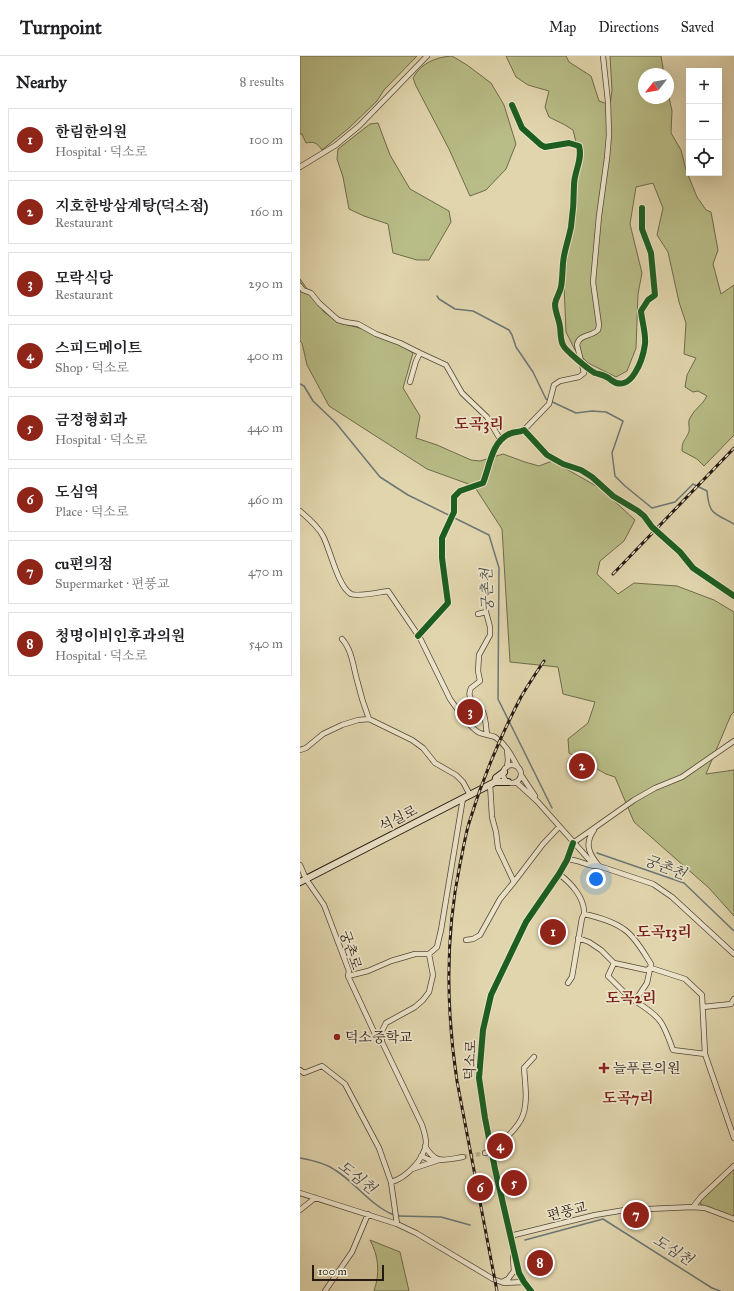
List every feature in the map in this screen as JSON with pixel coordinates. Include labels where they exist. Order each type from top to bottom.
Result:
[{"type":"street","points":[[300,167],[336,145],[359,126],[427,56]]},
{"type":"street","points":[[418,636],[448,603],[442,558],[442,538],[453,514],[454,497],[456,494],[483,483],[492,454],[500,439],[516,431],[521,432],[524,430],[549,404],[554,385],[560,381],[579,377],[584,373],[577,345],[578,340],[582,336],[594,334],[598,330],[599,325],[593,282],[609,135],[608,102],[603,56]]},
{"type":"street","points":[[512,105],[522,128],[541,145],[545,146],[569,143],[579,146],[580,157],[574,183],[571,228],[563,260],[561,288],[555,304],[556,313],[561,329],[561,340],[563,346],[594,372],[600,373],[615,383],[620,384],[632,378],[640,362],[645,341],[641,311],[648,300],[655,295],[651,253],[642,229],[642,208]]},
{"type":"street","points":[[300,286],[303,290],[311,293],[319,303],[338,320],[358,324],[376,334],[400,343],[446,365],[462,393],[488,417],[500,439]]},
{"type":"street","points":[[410,382],[420,353]]},
{"type":"street","points":[[524,430],[547,455],[563,464],[581,470],[592,477],[613,496],[638,511],[644,516],[652,527],[680,552],[693,568],[734,596]]},
{"type":"street","points":[[300,511],[323,536],[346,589],[352,594],[360,595],[388,591],[418,636],[450,699],[479,733],[494,737],[510,751],[521,775],[537,801]]},
{"type":"street","points":[[478,614],[486,612],[490,627],[490,635],[479,655],[478,672],[480,681],[471,688],[469,695],[471,700],[479,706],[483,712],[487,735]]},
{"type":"street","points":[[342,639],[347,644],[349,649],[369,719]]},
{"type":"street","points":[[300,750],[306,748],[323,734],[342,725],[369,719],[412,740],[423,748],[435,763],[456,775],[463,782],[470,795]]},
{"type":"street","points":[[574,844],[634,800],[655,788],[682,777],[734,741]]},
{"type":"street","points":[[505,747],[508,753],[504,777],[508,782]]},
{"type":"street","points":[[514,882],[498,848],[492,817],[492,783],[505,769],[512,765],[519,769]]},
{"type":"street","points":[[521,775],[516,782],[537,801],[593,864],[653,884],[672,897],[734,954]]},
{"type":"street","name":"석실로","points":[[300,882],[492,783],[516,782]]},
{"type":"street","points":[[348,976],[368,971],[391,961],[415,954],[429,954],[437,947],[463,798]]},
{"type":"street","points":[[466,940],[473,939],[480,935],[500,899],[543,844],[559,827]]},
{"type":"street","points":[[596,827],[588,841],[588,847],[591,856],[598,866]]},
{"type":"street","name":"덕소로","points":[[531,1291],[519,1273],[491,1152],[479,1078],[483,1030],[492,995],[526,922],[559,874],[574,844]]},
{"type":"street","points":[[567,860],[572,859],[590,866],[598,866]]},
{"type":"street","name":"궁촌로","points":[[300,865],[306,879],[324,905],[349,970],[348,976],[375,1034],[382,1042],[422,1125],[425,1132],[425,1146]]},
{"type":"street","points":[[559,874],[572,887],[580,898],[584,907],[572,977],[568,983]]},
{"type":"street","points":[[584,914],[596,916],[625,930],[652,964],[647,983],[636,1001]]},
{"type":"street","points":[[578,938],[589,942],[601,950],[614,963],[646,970],[651,968],[685,979],[702,995],[705,1054],[732,1124],[734,1138]]},
{"type":"street","points":[[382,1042],[381,1033],[386,1023],[415,1007],[429,992],[433,975],[429,954]]},
{"type":"street","points":[[614,963],[608,976],[629,997],[651,1011],[658,1018],[665,1028],[673,1050],[705,1054]]},
{"type":"street","points":[[703,1007],[731,1004],[734,999]]},
{"type":"street","points":[[485,1153],[491,1152],[503,1143],[518,1126],[523,1115],[526,1100],[524,1068],[534,1057]]},
{"type":"street","points":[[300,1070],[304,1073],[322,1066],[345,1084],[379,1148],[391,1182],[397,1224]]},
{"type":"street","points":[[391,1182],[398,1180],[418,1162],[425,1146]]},
{"type":"street","points":[[425,1146],[431,1155],[439,1160]]},
{"type":"street","points":[[421,1156],[430,1160],[463,1157]]},
{"type":"street","points":[[410,1170],[439,1160]]},
{"type":"street","points":[[692,1207],[734,1166]]},
{"type":"street","points":[[300,1193],[397,1224],[423,1237],[493,1279],[501,1282],[524,1282]]},
{"type":"street","points":[[300,1210],[315,1198]]},
{"type":"street","name":"편풍교","points":[[510,1236],[595,1215],[621,1211],[692,1207],[705,1208],[734,1219]]},
{"type":"street","points":[[325,1291],[352,1252],[368,1214]]},
{"type":"street","points":[[501,1282],[508,1279],[514,1271],[514,1252]]},
{"type":"green space","points":[[300,56],[417,56],[384,90],[377,101],[349,128],[322,150],[315,143],[306,143],[302,134],[300,134]]},
{"type":"green space","points":[[452,56],[491,83],[504,105],[516,144],[506,169],[486,190],[470,196],[449,149],[413,78],[420,68],[435,59]]},
{"type":"green space","points":[[506,56],[566,56],[569,62],[591,76],[599,101],[610,105],[612,90],[610,56],[661,56],[663,68],[638,68],[638,104],[670,104],[672,111],[671,133],[681,150],[686,176],[688,176],[697,197],[706,210],[711,212],[718,250],[713,264],[721,294],[734,285],[734,435],[704,466],[697,459],[682,451],[683,443],[689,432],[690,418],[707,396],[698,391],[693,392],[685,387],[687,375],[696,358],[684,354],[686,323],[679,302],[668,252],[657,235],[663,208],[653,183],[636,187],[630,224],[642,273],[638,294],[636,348],[627,371],[616,377],[588,363],[575,350],[566,332],[564,285],[579,154],[573,130],[549,117],[545,107],[549,91],[528,85],[516,77]]},
{"type":"green space","points":[[378,123],[390,155],[410,189],[449,211],[451,222],[429,260],[417,260],[393,253],[388,224],[349,209],[343,177],[337,159],[338,149],[370,124]]},
{"type":"green space","points":[[300,279],[324,312],[340,323],[387,335],[413,353],[403,388],[420,416],[416,438],[437,445],[471,460],[480,461],[503,454],[539,466],[552,461],[600,488],[635,520],[624,541],[600,561],[597,574],[618,594],[634,583],[677,586],[714,600],[734,612],[734,712],[731,715],[706,774],[734,770],[734,916],[709,888],[634,822],[615,777],[606,774],[569,753],[568,739],[588,723],[595,702],[563,694],[558,667],[510,662],[502,529],[474,486],[427,469],[329,406],[307,365],[302,343],[300,341]]},
{"type":"green space","points":[[734,1169],[734,1217],[700,1204],[703,1196]]},
{"type":"green space","points":[[370,1240],[400,1252],[409,1291],[374,1291],[378,1265]]},
{"type":"waterway","points":[[437,296],[439,299],[455,309],[473,311],[509,330],[516,347],[533,372],[546,399],[576,413],[592,411],[606,412],[623,421],[612,453],[615,476],[652,508],[675,502],[693,484],[707,491],[709,505],[717,515],[734,524]]},
{"type":"waterway","name":"궁촌천","points":[[300,384],[304,386],[313,401],[336,423],[380,477],[408,495],[489,535],[499,568],[498,699],[552,808]]},
{"type":"waterway","name":"궁촌천","points":[[597,853],[684,883],[734,931]]},
{"type":"waterway","name":"도심천","points":[[300,1158],[327,1165],[343,1175],[378,1206],[394,1215]]},
{"type":"waterway","name":"도심천","points":[[398,1216],[441,1217],[470,1225]]},
{"type":"waterway","name":"도심천","points":[[525,1240],[603,1219],[712,1288],[720,1291]]},
{"type":"tunnel","points":[[463,1157],[485,1153]]},
{"type":"railway","points":[[613,574],[734,448]]},
{"type":"railway","points":[[497,1291],[453,1054],[449,1000],[452,918],[455,891],[466,833],[474,807],[492,759],[506,728],[521,697],[544,661]]},
{"type":"cycle path","points":[[512,105],[522,128],[541,145],[545,147],[569,143],[579,146],[580,156],[574,180],[571,227],[564,256],[561,287],[555,304],[561,340],[565,348],[595,373],[605,376],[618,383],[624,383],[630,379],[639,366],[645,344],[641,311],[648,300],[655,295],[651,253],[642,229],[642,208]]},
{"type":"cycle path","points":[[418,636],[448,603],[442,558],[442,538],[454,512],[454,497],[460,491],[483,483],[498,443],[509,434],[524,430],[547,455],[563,464],[581,470],[592,477],[613,496],[638,511],[644,516],[652,527],[680,552],[693,568],[734,596]]},
{"type":"cycle path","points":[[531,1291],[519,1273],[485,1118],[479,1078],[483,1030],[491,995],[526,922],[559,874],[567,860],[573,843]]},
{"type":"place","name":"모락식당","points":[[470,712]]},
{"type":"place","name":"지호한방삼계탕(덕소점)","points":[[582,766]]},
{"type":"place","name":"한림한의원","points":[[553,932]]},
{"type":"place","name":"덕소중학교","points":[[337,1037]]},
{"type":"place","name":"늘푸른의원","points":[[604,1068]]},
{"type":"place","name":"스피드메이트","points":[[500,1146]]},
{"type":"place","name":"금정형회과","points":[[514,1183]]},
{"type":"place","name":"도심역","points":[[480,1188]]},
{"type":"place","name":"cu편의점","points":[[636,1215]]},
{"type":"place","name":"청명이비인후과의원","points":[[540,1263]]},
{"type":"district","name":"도곡3리","points":[[479,424]]},
{"type":"district","name":"도곡13리","points":[[664,932]]},
{"type":"district","name":"도곡2리","points":[[631,998]]},
{"type":"district","name":"도곡7리","points":[[628,1098]]}]
